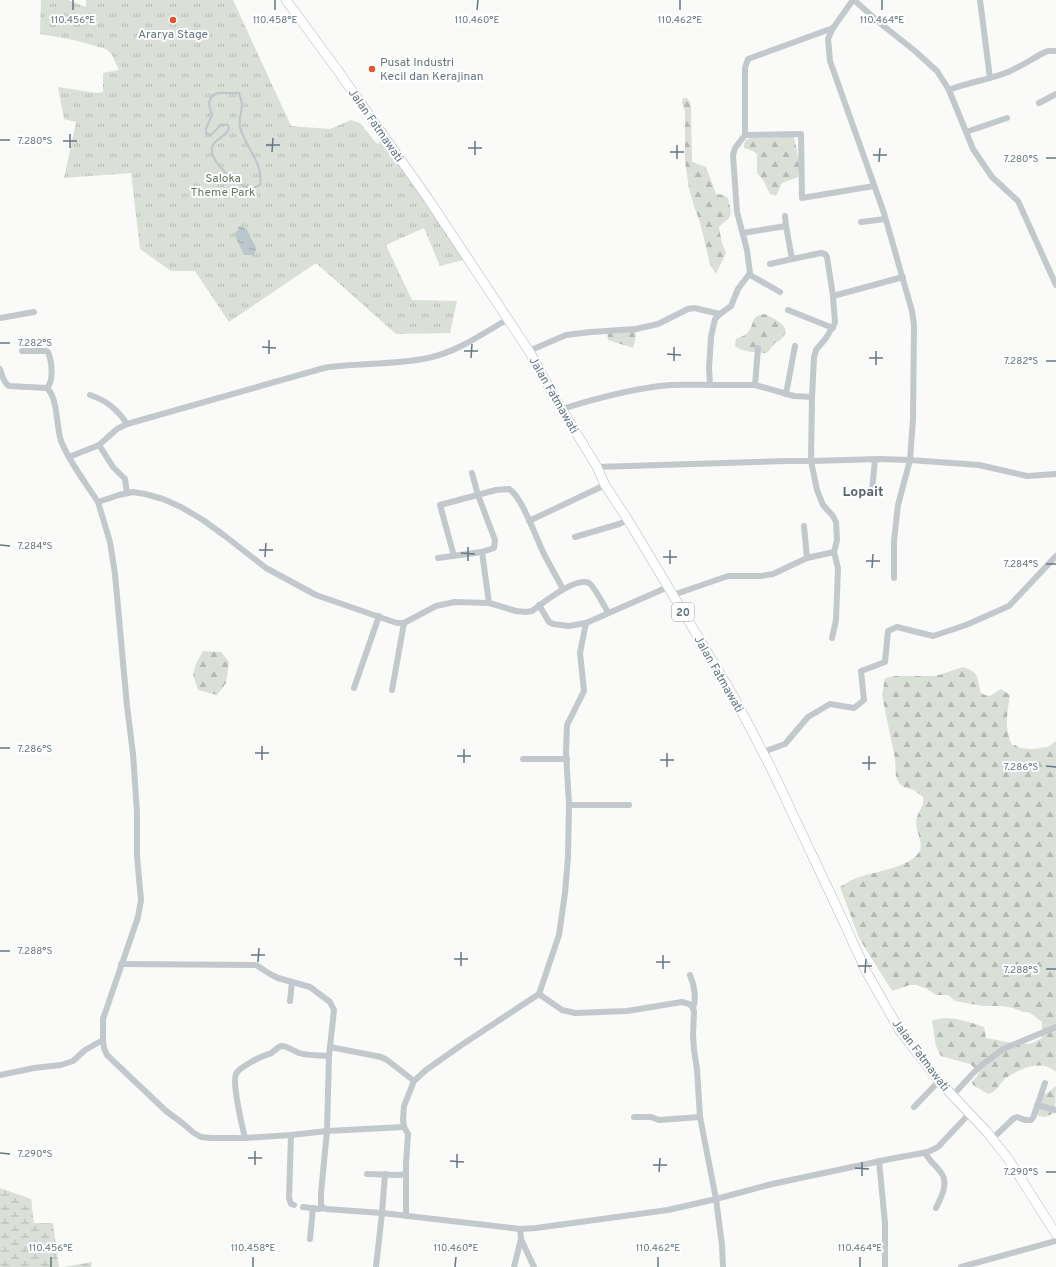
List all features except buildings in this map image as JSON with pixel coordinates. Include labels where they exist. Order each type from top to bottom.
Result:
[{"type":"highway","name":"Jalan Fatmawati","points":[[286,0],[433,205],[529,351],[597,467],[605,485],[628,520],[734,697],[763,752],[840,912],[866,971],[900,1031],[939,1081],[992,1139],[1009,1160],[1056,1234]]},
{"type":"street","points":[[894,578],[894,541],[897,514],[910,460],[913,419],[915,332],[912,311],[886,219],[830,61],[828,39],[833,28],[853,0],[937,71],[948,90],[973,149],[992,177],[1018,201],[1056,285]]},
{"type":"street","points":[[980,0],[990,78]]},
{"type":"street","points":[[710,385],[709,368],[715,319],[731,306],[738,289],[750,275],[747,250],[737,212],[733,155],[735,148],[745,135],[745,68],[748,59],[833,28]]},
{"type":"street","points":[[948,90],[1008,72],[1043,52],[1056,51]]},
{"type":"street","points":[[1039,103],[1056,94]]},
{"type":"street","points":[[966,132],[1007,118]]},
{"type":"street","points":[[745,135],[801,134],[802,198],[874,186]]},
{"type":"street","points":[[785,216],[792,259]]},
{"type":"street","points":[[861,222],[886,219]]},
{"type":"street","points":[[743,233],[786,226]]},
{"type":"street","points":[[770,264],[821,253],[825,254],[827,257],[835,323],[833,328],[816,350],[814,357],[811,462],[823,505],[833,516],[836,522],[837,540],[834,552],[838,568],[836,620],[832,638]]},
{"type":"street","points":[[750,275],[780,292]]},
{"type":"street","points":[[832,296],[903,277]]},
{"type":"street","points":[[529,351],[566,336],[591,332],[636,330],[658,324],[688,309],[694,308],[720,314]]},
{"type":"street","points":[[788,310],[833,328]]},
{"type":"street","points":[[0,318],[34,312]]},
{"type":"street","points":[[69,457],[99,445],[117,429],[127,424],[324,368],[347,364],[402,362],[429,358],[459,347],[508,319]]},
{"type":"street","points":[[786,394],[794,346]]},
{"type":"street","points":[[756,385],[758,348]]},
{"type":"street","points":[[22,351],[48,352],[52,378],[47,388]]},
{"type":"street","points":[[0,369],[6,384],[9,386],[47,388],[51,392],[61,440],[69,457],[98,502],[110,542],[115,574],[133,754],[137,812],[137,856],[141,900],[140,909],[103,1019],[103,1040],[107,1055],[166,1111],[194,1133],[201,1136],[210,1138],[245,1138],[327,1131],[404,1127]]},
{"type":"street","points":[[562,409],[587,401],[626,392],[673,385],[756,385],[786,394],[812,397]]},
{"type":"street","points":[[90,396],[104,400],[121,415],[127,424]]},
{"type":"street","points":[[99,445],[113,467],[125,479],[127,493]]},
{"type":"street","points":[[872,491],[875,460]]},
{"type":"street","points":[[597,467],[786,461],[811,462],[910,460],[979,465],[1027,476],[1056,474]]},
{"type":"street","points":[[438,558],[482,552],[494,548],[496,542],[478,495],[472,473]]},
{"type":"street","points":[[529,521],[605,485]]},
{"type":"street","points":[[454,556],[440,505],[509,488],[515,493],[544,555],[563,589]]},
{"type":"street","points":[[98,502],[134,492],[163,499],[181,507],[225,536],[266,568],[316,595],[397,623],[404,623],[429,609],[442,604],[455,602],[489,603],[520,612],[532,610],[563,589],[583,582],[591,585],[608,612]]},
{"type":"street","points":[[575,537],[628,520]]},
{"type":"street","points":[[804,526],[807,558]]},
{"type":"street","points":[[482,552],[489,603]]},
{"type":"street","points":[[673,595],[728,576],[761,576],[773,574],[807,558],[834,552]]},
{"type":"street","points":[[763,752],[785,744],[808,717],[830,704],[854,708],[864,700],[861,671],[885,662],[888,631],[897,626],[933,636],[966,625],[1009,606],[1056,556]]},
{"type":"street","points":[[539,605],[549,622],[569,626],[586,623],[608,612],[668,587]]},
{"type":"street","points":[[354,688],[379,616]]},
{"type":"street","points":[[392,690],[404,623]]},
{"type":"street","points":[[406,1216],[408,1134],[404,1127],[403,1120],[404,1106],[414,1081],[426,1070],[463,1044],[539,994],[559,935],[568,857],[569,805],[567,725],[584,691],[580,653],[586,623]]},
{"type":"street","points":[[523,760],[567,759]]},
{"type":"street","points":[[569,805],[629,805]]},
{"type":"street","points":[[122,964],[256,965],[270,974],[310,987],[333,1006],[327,1131],[320,1192],[320,1203],[323,1208]]},
{"type":"street","points":[[690,975],[694,986],[695,1002],[693,1008],[693,1035],[700,1117],[716,1199],[722,1245],[723,1267]]},
{"type":"street","points":[[290,1001],[292,982]]},
{"type":"street","points":[[539,994],[562,1010],[575,1013],[627,1011],[682,1002],[689,1004],[693,1008]]},
{"type":"street","points":[[952,1096],[978,1068],[1003,1049],[1056,1027]]},
{"type":"street","points":[[0,1075],[34,1068],[61,1065],[73,1061],[86,1050],[103,1040]]},
{"type":"street","points":[[245,1138],[239,1113],[235,1079],[237,1072],[262,1056],[272,1053],[280,1046],[284,1046],[293,1051],[307,1055],[330,1056]]},
{"type":"street","points":[[330,1047],[384,1058],[414,1081]]},
{"type":"street","points":[[914,1107],[939,1081]]},
{"type":"street","points":[[992,1139],[1014,1118],[1017,1117],[1025,1120],[1031,1120],[1033,1118],[1045,1083]]},
{"type":"street","points":[[1038,1105],[1056,1110]]},
{"type":"street","points":[[304,1207],[382,1213],[520,1229],[668,1210],[772,1184],[878,1161],[925,1153],[938,1147],[969,1114]]},
{"type":"street","points":[[634,1117],[651,1117],[659,1120],[700,1117]]},
{"type":"street","points":[[291,1135],[288,1198],[291,1204],[294,1205]]},
{"type":"street","points":[[925,1153],[942,1174],[945,1182],[943,1193],[936,1208]]},
{"type":"street","points":[[878,1161],[886,1223],[885,1267]]},
{"type":"street","points":[[368,1174],[406,1174]]},
{"type":"street","points":[[376,1267],[385,1174]]},
{"type":"street","points":[[310,1239],[313,1208]]},
{"type":"street","points":[[520,1229],[522,1239],[534,1267]]},
{"type":"street","points":[[514,1267],[522,1239]]},
{"type":"street","points":[[965,1266],[974,1265],[1056,1241]]},
{"type":"green space","name":"Saloka Theme Park","points":[[41,0],[68,0],[86,7],[86,0],[233,0],[291,126],[330,129],[351,120],[360,123],[377,144],[384,140],[467,259],[440,266],[424,228],[386,245],[412,300],[457,301],[450,333],[396,334],[316,263],[229,322],[195,271],[171,271],[140,249],[131,173],[64,178],[76,122],[64,119],[58,87],[97,93],[103,92],[103,73],[119,70],[112,55],[106,49],[74,40],[40,34]]},
{"type":"green space","points":[[683,98],[687,98],[690,102],[691,108],[692,162],[706,167],[716,194],[723,195],[728,198],[730,208],[731,214],[729,218],[721,224],[719,228],[726,253],[716,274],[710,264],[700,222],[689,188],[685,162],[685,111],[682,103]]},
{"type":"green space","points":[[794,137],[800,166],[798,177],[782,183],[776,196],[770,194],[763,180],[757,173],[757,154],[744,148],[745,141],[749,138]]},
{"type":"green space","points":[[765,314],[784,326],[785,333],[782,338],[775,343],[767,353],[746,351],[735,346],[736,339],[747,333],[755,318]]},
{"type":"green space","points":[[621,327],[637,327],[633,348],[608,340],[607,330]]},
{"type":"green space","points":[[203,651],[221,652],[229,662],[226,683],[217,695],[198,690],[193,674],[196,664]]},
{"type":"green space","points":[[963,667],[976,674],[981,693],[984,695],[989,696],[1001,689],[1010,695],[1007,727],[1009,739],[1012,745],[1020,748],[1032,749],[1048,747],[1056,741],[1056,1072],[1043,1066],[1032,1066],[1015,1072],[1006,1078],[996,1090],[988,1094],[973,1085],[972,1082],[979,1072],[970,1064],[941,1056],[936,1046],[932,1021],[944,1018],[965,1021],[984,1027],[986,1038],[1030,1044],[1042,1038],[1042,1022],[1029,1012],[1023,1012],[1002,1006],[983,1006],[955,1001],[948,995],[936,995],[927,989],[916,985],[910,985],[892,991],[859,938],[840,887],[861,876],[890,869],[909,861],[916,856],[921,847],[916,819],[923,804],[923,797],[914,790],[904,787],[899,783],[896,776],[895,759],[882,695],[885,678],[895,676],[936,676]]},
{"type":"green space","points":[[1056,1086],[1055,1113],[1044,1117],[1038,1116],[1039,1100],[1043,1095]]},
{"type":"green space","points":[[0,1188],[31,1199],[34,1223],[53,1223],[59,1267],[0,1267]]},
{"type":"green space","points":[[92,1262],[91,1267],[63,1267]]},
{"type":"water","points":[[239,226],[246,228],[256,248],[254,257],[252,255],[244,255],[234,234]]},
{"type":"waterway","points":[[218,93],[239,93],[242,105],[239,122],[240,127],[259,169],[260,185],[251,189],[229,176],[213,157],[212,147],[226,134],[229,128],[228,125],[223,125],[212,134],[209,135],[206,133],[206,129],[212,115],[209,101],[218,93]]},
{"type":"place","name":"Ararya Stage","points":[[173,20]]},
{"type":"place","name":"Pusat Industri Kecil dan Kerajinan","points":[[372,69]]},
{"type":"district","name":"Lopait","points":[[863,491]]}]
